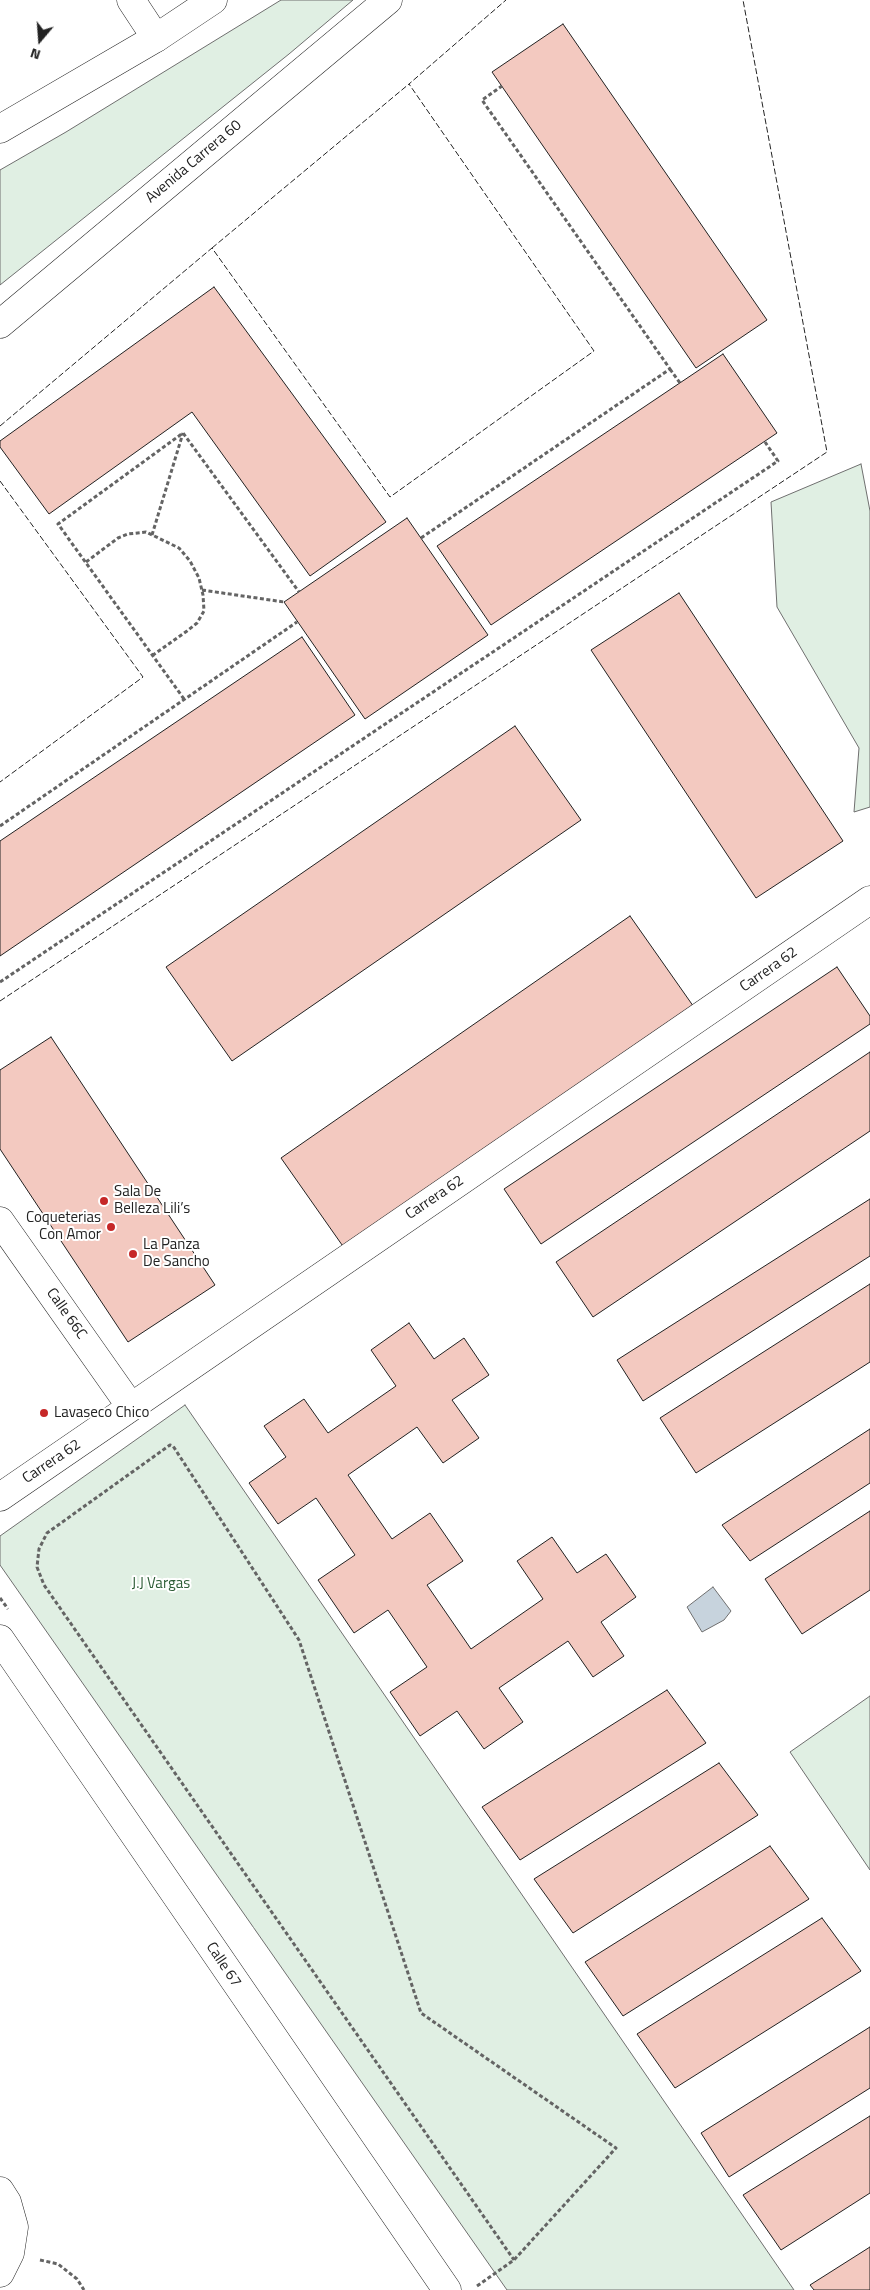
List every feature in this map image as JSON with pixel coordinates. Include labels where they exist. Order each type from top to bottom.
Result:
[{"type":"street","points":[[131,0],[156,38]]},
{"type":"street","points":[[0,129],[156,38],[213,0]]},
{"type":"street","name":"Avenida Carrera 60","points":[[0,324],[388,0]]},
{"type":"street","name":"Carrera 62","points":[[0,1497],[870,900]]},
{"type":"street","name":"Calle 66C","points":[[0,1221],[132,1407]]},
{"type":"street","name":"Calle 67","points":[[0,1639],[447,2290]]},
{"type":"street","points":[[0,2191],[7,2202],[14,2227],[5,2263]]},
{"type":"path","points":[[502,86],[482,100],[680,383]]},
{"type":"path","points":[[421,538],[670,369]]},
{"type":"path","points":[[152,535],[183,433]]},
{"type":"path","points":[[183,433],[58,524],[184,699]]},
{"type":"path","points":[[183,433],[299,592]]},
{"type":"path","points":[[0,982],[778,461],[765,442]]},
{"type":"path","points":[[86,562],[118,538],[128,534],[146,532],[179,548],[190,561],[199,578],[204,611],[197,623],[153,656]]},
{"type":"path","points":[[202,590],[284,602]]},
{"type":"path","points":[[0,826],[297,622]]},
{"type":"path","points":[[476,2286],[514,2260],[616,2148],[421,2013],[299,1640],[173,1446],[170,1445],[47,1533],[39,1549],[37,1567],[44,1585],[514,2260]]},
{"type":"path","points":[[5,2263],[58,2264],[76,2279],[84,2290]]},
{"type":"green space","points":[[281,0],[353,0],[289,54],[0,285],[0,170],[66,132]]},
{"type":"green space","points":[[861,464],[870,511],[870,807],[854,812],[859,748],[777,607],[771,502]]},
{"type":"green space","name":"J.J Vargas","points":[[185,1405],[794,2290],[507,2290],[0,1565],[0,1536]]},
{"type":"green space","points":[[870,1696],[870,1870],[790,1752]]},
{"type":"shaded area","points":[[713,1587],[731,1611],[724,1620],[702,1632],[687,1607]]},
{"type":"building","points":[[563,24],[767,320],[696,368],[492,72]]},
{"type":"building","points":[[214,287],[386,522],[310,576],[192,412],[49,514],[0,447],[0,441]]},
{"type":"building","points":[[723,354],[777,433],[491,625],[437,546]]},
{"type":"building","points":[[407,518],[488,635],[365,719],[284,602]]},
{"type":"building","points":[[679,593],[843,841],[756,898],[591,650]]},
{"type":"building","points":[[302,637],[355,715],[0,956],[0,841]]},
{"type":"building","points":[[515,726],[581,820],[232,1061],[166,967]]},
{"type":"building","points":[[630,916],[696,1010],[347,1252],[281,1158]]},
{"type":"building","points":[[837,967],[870,1016],[870,1024],[541,1244],[504,1189]]},
{"type":"building","points":[[51,1037],[215,1285],[128,1342],[0,1149],[0,1070]]},
{"type":"building","points":[[870,1052],[870,1131],[593,1317],[556,1262]]},
{"type":"building","points":[[870,1199],[870,1256],[643,1401],[617,1360]]},
{"type":"building","points":[[870,1284],[870,1362],[696,1473],[660,1418]]},
{"type":"building","points":[[409,1323],[434,1359],[464,1338],[489,1375],[452,1400],[479,1438],[443,1463],[417,1427],[348,1475],[392,1539],[430,1513],[463,1561],[427,1585],[471,1649],[543,1599],[517,1561],[552,1537],[577,1573],[606,1554],[636,1597],[601,1622],[624,1656],[593,1677],[568,1641],[499,1688],[523,1722],[484,1749],[457,1711],[420,1736],[390,1692],[427,1667],[388,1610],[354,1633],[318,1580],[355,1555],[316,1498],[278,1524],[249,1483],[286,1457],[264,1426],[304,1399],[328,1433],[396,1386],[371,1350]]},
{"type":"building","points":[[870,1429],[870,1483],[750,1561],[722,1525]]},
{"type":"building","points":[[870,1511],[870,1590],[802,1634],[765,1579]]},
{"type":"building","points":[[667,1690],[706,1743],[520,1860],[482,1807]]},
{"type":"building","points":[[719,1763],[758,1815],[573,1933],[534,1879]]},
{"type":"building","points":[[770,1846],[809,1899],[623,2016],[585,1962]]},
{"type":"building","points":[[822,1918],[861,1971],[675,2088],[637,2034]]},
{"type":"building","points":[[870,2027],[870,2088],[729,2177],[701,2133]]},
{"type":"building","points":[[870,2116],[870,2193],[781,2250],[743,2195]]},
{"type":"building","points":[[870,2247],[870,2290],[814,2290],[810,2285]]},
{"type":"fence","points":[[0,426],[212,248],[390,497],[594,351],[409,84],[506,0]]},
{"type":"fence","points":[[0,1001],[827,452],[743,0]]},
{"type":"fence","points":[[212,248],[409,84]]},
{"type":"fence","points":[[0,481],[143,677],[0,782]]},
{"type":"place","name":"Sala De Belleza Lili’s","points":[[104,1201]]},
{"type":"place","name":"Coqueterias Con Amor","points":[[111,1227]]},
{"type":"place","name":"La Panza De Sancho","points":[[133,1254]]},
{"type":"place","name":"Lavaseco Chico","points":[[44,1413]]}]
